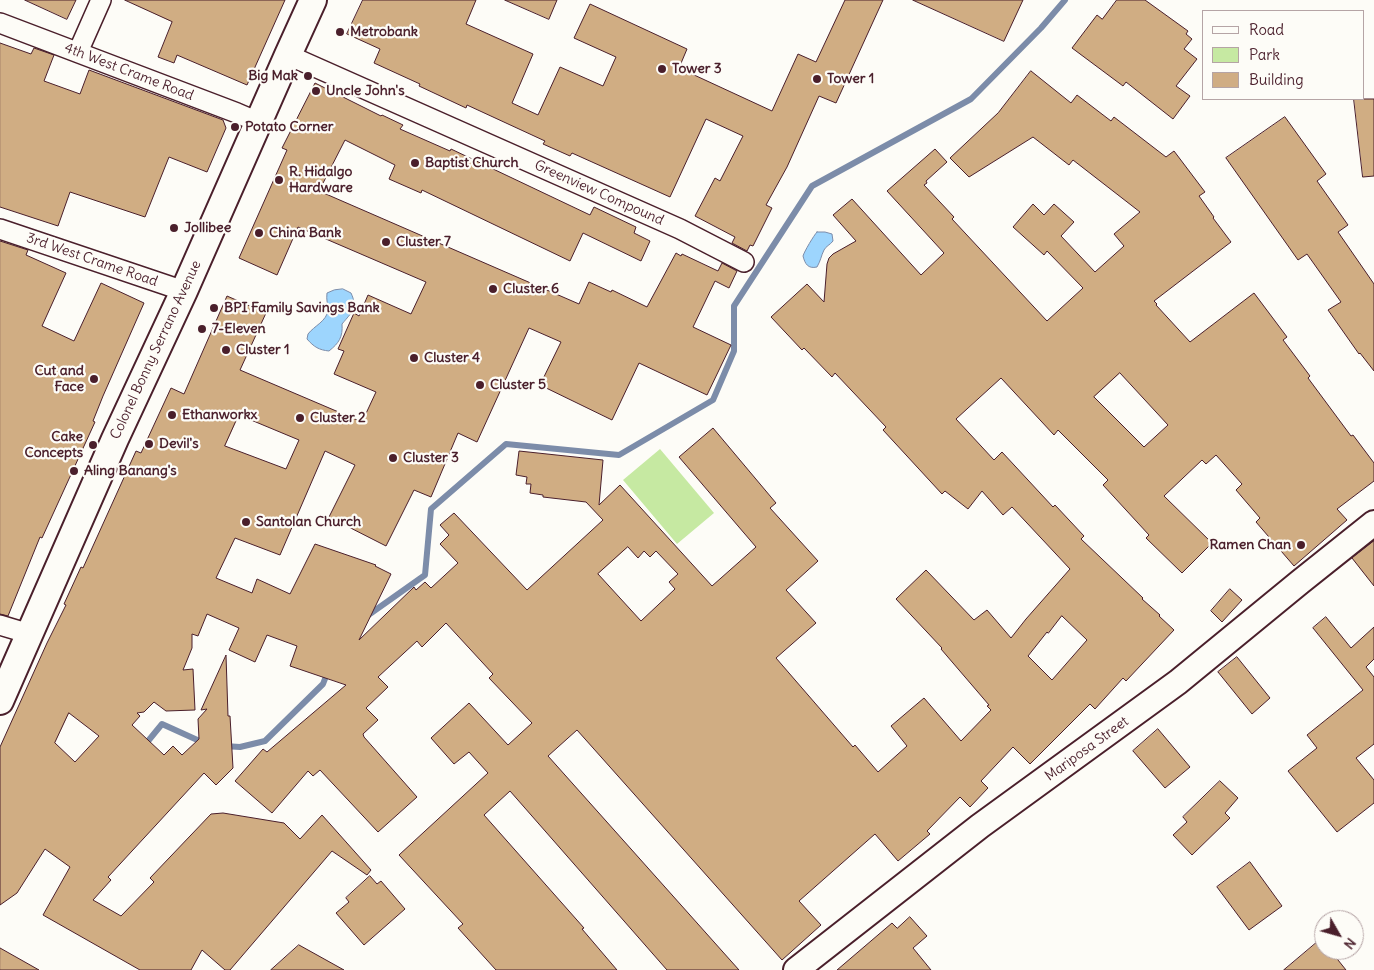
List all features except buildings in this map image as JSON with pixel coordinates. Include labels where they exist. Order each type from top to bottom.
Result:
[{"type":"main road","name":"Colonel Bonny Serrano Avenue","points":[[0,701],[115,439],[184,291],[314,0]]},
{"type":"street","points":[[78,52],[101,0]]},
{"type":"street","name":"4th West Crame Road","points":[[0,23],[258,122]]},
{"type":"street","name":"Greenview Compound","points":[[288,55],[680,229],[744,262]]},
{"type":"street","name":"3rd West Crame Road","points":[[0,229],[184,291]]},
{"type":"street","name":"Mariposa Street","points":[[796,970],[980,826],[1178,682],[1374,523]]},
{"type":"street","points":[[0,625],[30,634]]},
{"type":"green space","points":[[660,449],[714,513],[677,544],[623,480]]},
{"type":"water","points":[[817,232],[832,234],[833,241],[825,249],[817,267],[809,267],[803,256]]},
{"type":"water","points":[[343,289],[351,293],[354,302],[353,310],[342,324],[340,339],[335,345],[329,351],[319,349],[307,339],[308,334],[327,314],[327,293]]},
{"type":"waterway","points":[[367,616],[425,575],[431,509],[506,444],[619,455],[713,400],[734,351],[734,306],[812,186],[971,99],[1041,28],[1065,0]]},
{"type":"waterway","points":[[224,746],[240,747],[265,741],[323,684],[328,671]]},
{"type":"waterway","points":[[144,746],[162,724],[204,743]]},
{"type":"place","name":"Metrobank","points":[[340,32]]},
{"type":"place","name":"Tower 3","points":[[662,69]]},
{"type":"place","name":"Big Mak","points":[[308,76]]},
{"type":"place","name":"Tower 1","points":[[817,79]]},
{"type":"place","name":"Uncle John's","points":[[316,91]]},
{"type":"place","name":"Potato Corner","points":[[235,127]]},
{"type":"place","name":"Baptist Church","points":[[415,163]]},
{"type":"place","name":"R. Hidalgo Hardware","points":[[279,180]]},
{"type":"place","name":"Jollibee","points":[[174,228]]},
{"type":"place","name":"China Bank","points":[[259,233]]},
{"type":"place","name":"Cluster 7","points":[[386,242]]},
{"type":"place","name":"Cluster 6","points":[[493,289]]},
{"type":"place","name":"BPI Family Savings Bank","points":[[214,308]]},
{"type":"place","name":"7-Eleven","points":[[202,329]]},
{"type":"place","name":"Cluster 1","points":[[226,350]]},
{"type":"place","name":"Cluster 4","points":[[414,358]]},
{"type":"place","name":"Cut and Face","points":[[94,379]]},
{"type":"place","name":"Cluster 5","points":[[480,385]]},
{"type":"place","name":"Ethanworkx","points":[[172,415]]},
{"type":"place","name":"Cluster 2","points":[[300,418]]},
{"type":"place","name":"Devil's","points":[[149,444]]},
{"type":"place","name":"Cake Concepts","points":[[93,445]]},
{"type":"place","name":"Cluster 3","points":[[393,458]]},
{"type":"place","name":"Aling Banang's","points":[[74,471]]},
{"type":"place","name":"Santolan Church","points":[[246,522]]},
{"type":"place","name":"Ramen Chan","points":[[1301,545]]}]
